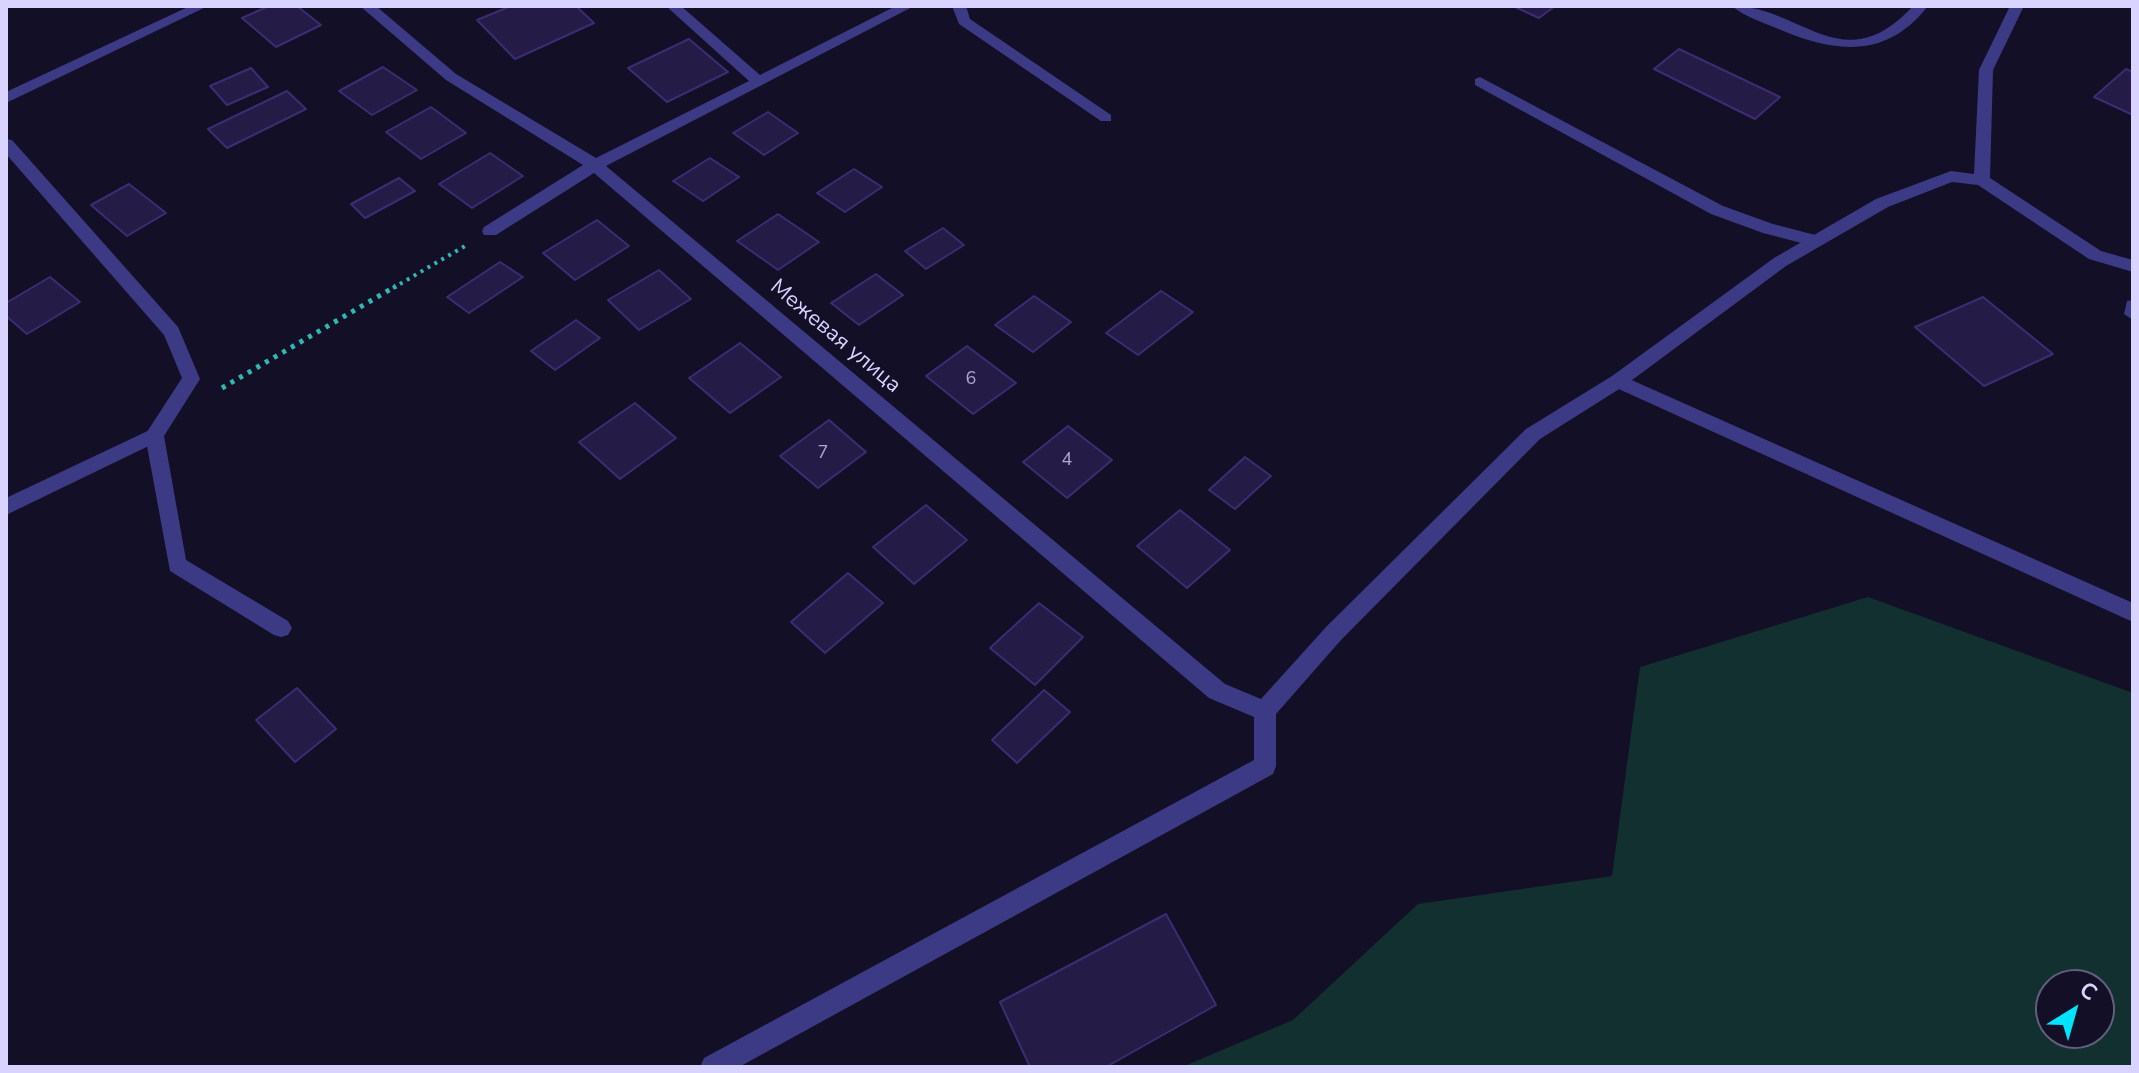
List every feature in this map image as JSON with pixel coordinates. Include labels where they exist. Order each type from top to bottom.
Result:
[{"type":"street","points":[[6,98],[201,6]]},
{"type":"street","name":"Межевая улица","points":[[367,6],[451,77],[595,165],[1217,691],[1265,711]]},
{"type":"street","points":[[673,6],[759,82]]},
{"type":"street","points":[[490,231],[595,165],[907,6]]},
{"type":"street","points":[[959,6],[964,21],[1106,118]]},
{"type":"street","points":[[1739,6],[1787,27],[1856,46],[1891,37],[1921,6]]},
{"type":"street","points":[[1982,180],[1986,70],[2017,6]]},
{"type":"street","points":[[1480,82],[1717,210],[1769,229],[1817,241]]},
{"type":"street","points":[[6,144],[172,332],[191,379],[154,435],[6,507]]},
{"type":"street","points":[[713,1067],[1265,766],[1265,711],[1334,633],[1533,434],[1618,381],[1780,262],[1882,203],[1951,176],[1982,180],[2095,255],[2133,266]]},
{"type":"street","points":[[2133,306],[2133,314]]},
{"type":"street","points":[[1618,381],[2133,613]]},
{"type":"street","points":[[154,435],[177,565],[281,628]]},
{"type":"path","points":[[218,390],[490,231]]},
{"type":"green space","points":[[1868,597],[2133,693],[2133,1067],[1182,1067],[1293,1020],[1418,904],[1612,876],[1640,667]]},
{"type":"building","points":[[269,6],[297,6],[321,25],[276,47],[242,18]]},
{"type":"building","points":[[511,6],[576,6],[594,23],[515,59],[477,20]]},
{"type":"building","points":[[1513,6],[1555,6],[1539,18]]},
{"type":"building","points":[[689,39],[728,72],[667,102],[628,68]]},
{"type":"building","points":[[1679,49],[1780,97],[1755,119],[1654,69]]},
{"type":"building","points":[[383,67],[417,90],[372,115],[339,91]]},
{"type":"building","points":[[251,68],[268,87],[227,105],[210,86]]},
{"type":"building","points":[[2126,69],[2133,72],[2133,115],[2094,97]]},
{"type":"building","points":[[287,91],[306,109],[227,148],[208,129]]},
{"type":"building","points":[[431,107],[466,133],[421,159],[386,132]]},
{"type":"building","points":[[768,112],[798,133],[764,155],[733,133]]},
{"type":"building","points":[[490,153],[523,176],[472,208],[439,184]]},
{"type":"building","points":[[710,158],[739,177],[703,201],[673,181]]},
{"type":"building","points":[[854,169],[882,187],[845,212],[817,193]]},
{"type":"building","points":[[399,178],[415,191],[365,218],[351,204]]},
{"type":"building","points":[[129,184],[166,213],[127,236],[91,205]]},
{"type":"building","points":[[778,214],[819,242],[778,270],[737,241]]},
{"type":"building","points":[[597,220],[629,246],[575,280],[543,253]]},
{"type":"building","points":[[943,228],[964,245],[926,269],[905,251]]},
{"type":"building","points":[[500,262],[523,277],[469,313],[447,297]]},
{"type":"building","points":[[659,270],[691,299],[639,330],[608,300]]},
{"type":"building","points":[[876,274],[903,295],[859,325],[831,303]]},
{"type":"building","points":[[50,277],[80,302],[27,334],[6,316],[6,303]]},
{"type":"building","points":[[1161,291],[1193,312],[1138,355],[1106,333]]},
{"type":"building","points":[[1034,296],[1071,322],[1033,352],[995,325]]},
{"type":"building","points":[[1983,297],[2053,354],[1984,386],[1915,327]]},
{"type":"building","points":[[576,320],[600,338],[555,370],[531,351]]},
{"type":"building","points":[[740,343],[781,377],[730,413],[689,378]]},
{"type":"building","points":[[967,346],[1016,383],[973,414],[926,376]]},
{"type":"building","points":[[635,403],[676,438],[620,479],[579,442]]},
{"type":"building","points":[[829,420],[866,452],[818,488],[780,456]]},
{"type":"building","points":[[1068,426],[1112,460],[1067,498],[1023,462]]},
{"type":"building","points":[[1245,457],[1271,476],[1235,509],[1209,490]]},
{"type":"building","points":[[926,505],[967,540],[914,584],[873,547]]},
{"type":"building","points":[[1180,510],[1230,550],[1187,588],[1137,546]]},
{"type":"building","points":[[848,573],[883,603],[825,653],[791,622]]},
{"type":"building","points":[[1039,603],[1083,637],[1035,685],[990,648]]},
{"type":"building","points":[[297,688],[336,729],[295,762],[256,720]]},
{"type":"building","points":[[1044,690],[1070,712],[1017,763],[992,740]]},
{"type":"building","points":[[1166,914],[1216,1005],[1106,1067],[1030,1067],[1000,1002]]}]
